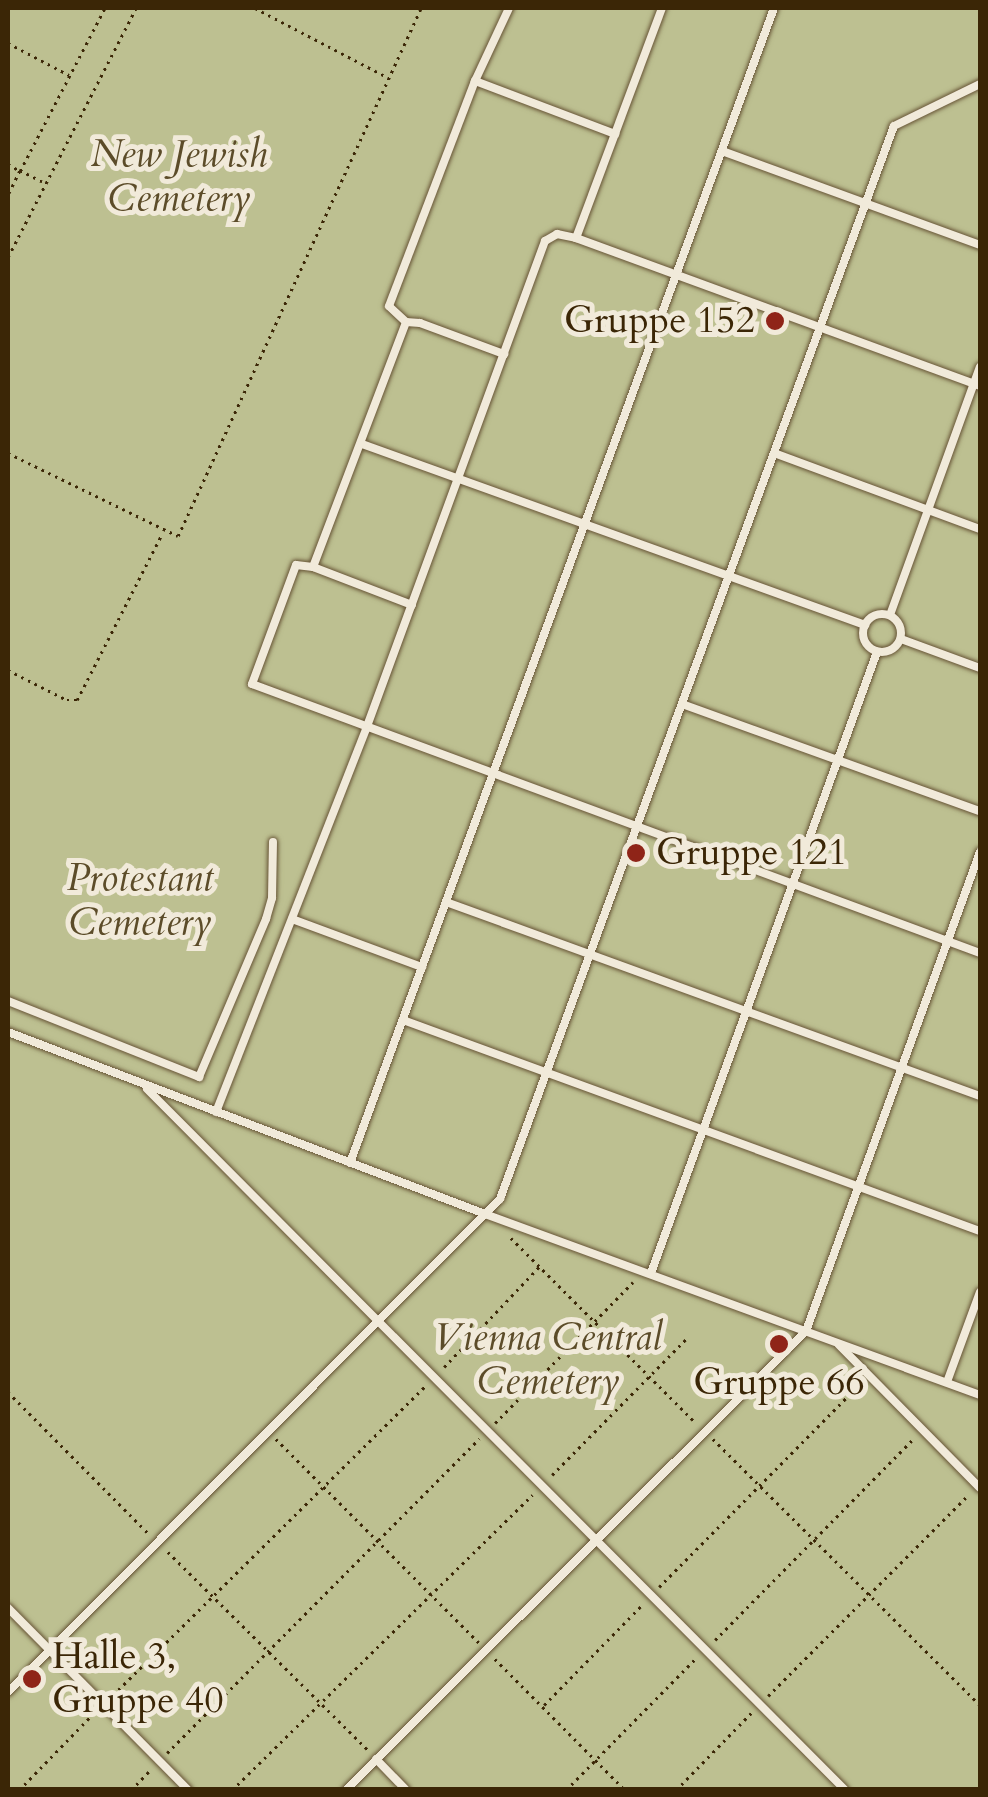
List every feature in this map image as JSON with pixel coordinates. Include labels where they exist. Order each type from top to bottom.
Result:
[{"type":"lane","points":[[504,354],[420,323],[406,322],[389,306],[476,81],[509,8]]},
{"type":"lane","points":[[576,238],[662,8]]},
{"type":"lane","points":[[350,1163],[774,8]]},
{"type":"lane","points":[[476,81],[615,134]]},
{"type":"lane","points":[[8,1692],[500,1199],[894,126],[980,84]]},
{"type":"lane","points":[[722,150],[980,245]]},
{"type":"lane","points":[[216,1112],[366,729],[545,241],[557,234],[576,238],[978,385]]},
{"type":"lane","points":[[313,568],[406,322]]},
{"type":"lane","points":[[890,615],[978,385],[980,367]]},
{"type":"lane","points":[[362,444],[729,580],[864,625]]},
{"type":"lane","points":[[774,453],[980,529]]},
{"type":"lane","points":[[412,605],[296,565],[252,684],[980,952]]},
{"type":"lane","points":[[890,615],[899,622],[901,639],[894,648],[877,652],[866,644],[864,625],[873,616],[890,615]]},
{"type":"lane","points":[[901,639],[980,668]]},
{"type":"lane","points":[[648,1272],[877,652]]},
{"type":"lane","points":[[682,704],[980,811]]},
{"type":"lane","points":[[8,1001],[199,1077],[266,920],[272,898],[273,842]]},
{"type":"lane","points":[[346,1790],[806,1330],[980,852]]},
{"type":"lane","points":[[446,902],[980,1096]]},
{"type":"lane","points":[[292,919],[422,966]]},
{"type":"lane","points":[[403,1020],[980,1230]]},
{"type":"lane","points":[[8,1034],[980,1395]]},
{"type":"lane","points":[[144,1086],[844,1790]]},
{"type":"lane","points":[[947,1382],[980,1292]]},
{"type":"lane","points":[[836,1342],[979,1486]]},
{"type":"lane","points":[[8,1608],[188,1790]]},
{"type":"lane","points":[[376,1759],[406,1790]]},
{"type":"path","points":[[8,196],[105,8]]},
{"type":"path","points":[[8,257],[136,8]]},
{"type":"path","points":[[255,8],[386,77]]},
{"type":"path","points":[[8,454],[162,533],[178,536],[421,8]]},
{"type":"path","points":[[8,43],[70,75]]},
{"type":"path","points":[[8,164],[45,184]]},
{"type":"path","points":[[8,670],[66,700],[77,700],[162,533]]},
{"type":"path","points":[[487,1215],[980,1706]]},
{"type":"path","points":[[19,1790],[434,1378],[538,1266]]},
{"type":"path","points":[[131,1790],[648,1272]]},
{"type":"path","points":[[232,1790],[652,1378],[688,1338]]},
{"type":"path","points":[[542,1707],[869,1375]]},
{"type":"path","points":[[8,1392],[376,1759]]},
{"type":"path","points":[[566,1790],[922,1429]]},
{"type":"path","points":[[268,1431],[625,1790]]},
{"type":"path","points":[[676,1790],[979,1486]]},
{"type":"green space","name":"Vienna Central Cemetery","points":[[8,8],[980,8],[980,1790],[8,1790]]},
{"type":"place","name":"Gruppe 152","points":[[775,321]]},
{"type":"place","name":"Gruppe 121","points":[[636,853]]},
{"type":"place","name":"Gruppe 66","points":[[779,1344]]},
{"type":"place","name":"Halle 3, Gruppe 40","points":[[32,1679]]},
{"type":"park label","name":"New Jewish Cemetery","points":[[179,177]]},
{"type":"park label","name":"Protestant Cemetery","points":[[140,901]]}]
